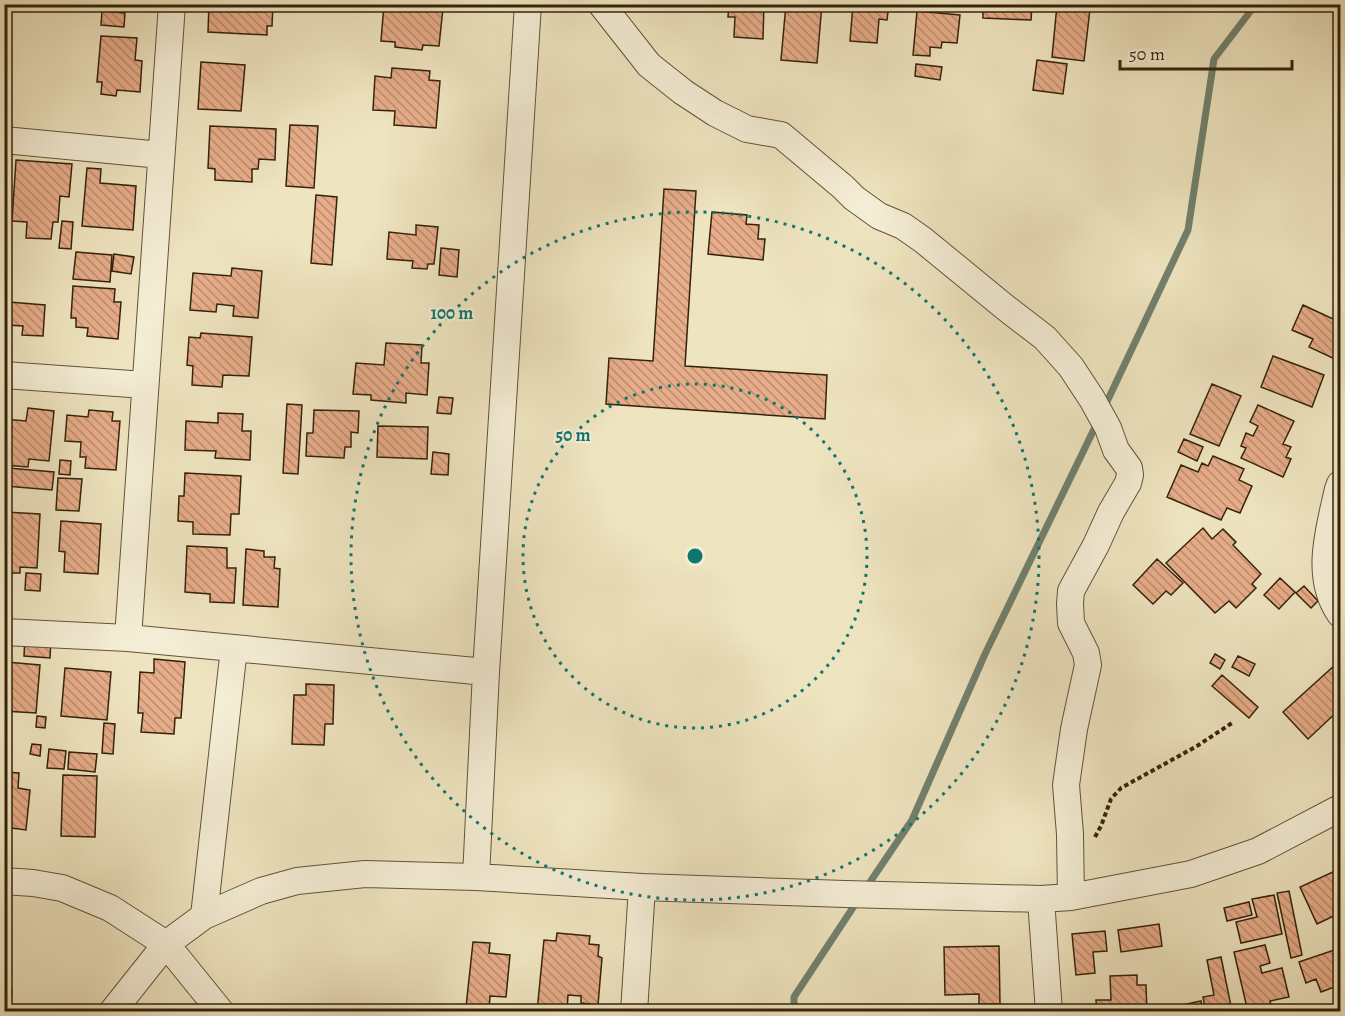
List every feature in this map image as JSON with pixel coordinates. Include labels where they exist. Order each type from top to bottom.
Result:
[{"type":"street","points":[[128,638],[172,4]]},
{"type":"street","points":[[476,877],[486,672],[528,4]]},
{"type":"street","points":[[601,4],[649,65],[683,92],[715,113],[747,129],[781,135],[843,186],[854,198],[879,216],[903,226],[923,240],[997,302],[1045,338],[1071,367],[1108,428],[1116,450],[1129,468],[1130,475],[1096,546],[1071,591],[1071,623],[1086,653],[1088,665],[1074,729],[1066,785],[1070,834],[1071,897]]},
{"type":"street","points":[[4,140],[161,155]]},
{"type":"street","points":[[4,375],[145,385]]},
{"type":"street","points":[[1341,484],[1325,548],[1327,584],[1335,606],[1341,614]]},
{"type":"street","points":[[4,632],[128,638],[486,672]]},
{"type":"street","points":[[204,916],[234,648]]},
{"type":"street","points":[[112,1011],[166,944],[204,916],[261,891],[297,881],[365,874],[845,894],[1041,899],[1071,897],[1191,874],[1258,851],[1341,808]]},
{"type":"street","points":[[4,881],[62,888],[110,909],[166,944],[221,1011]]},
{"type":"street","points":[[634,1011],[642,887]]},
{"type":"street","points":[[1041,899],[1049,1011]]},
{"type":"path","points":[[1070,855],[1093,840],[1111,800],[1121,788],[1197,746],[1232,723]]},
{"type":"building","points":[[209,4],[273,4],[272,26],[267,26],[267,35],[208,32]]},
{"type":"building","points":[[384,4],[443,8],[439,46],[423,45],[422,50],[395,47],[395,42],[381,41]]},
{"type":"building","points":[[729,4],[764,4],[763,39],[734,37],[735,17],[728,17]]},
{"type":"building","points":[[786,4],[822,4],[817,63],[781,60]]},
{"type":"building","points":[[853,4],[889,4],[887,20],[879,19],[877,43],[850,41]]},
{"type":"building","points":[[983,4],[1032,6],[1031,20],[983,18]]},
{"type":"building","points":[[1057,5],[1090,9],[1084,61],[1052,57]]},
{"type":"building","points":[[102,11],[125,13],[124,27],[101,25]]},
{"type":"building","points":[[917,11],[960,15],[957,43],[942,42],[941,48],[930,47],[930,56],[913,55]]},
{"type":"building","points":[[101,36],[137,38],[135,60],[142,61],[140,92],[117,90],[116,96],[101,94],[102,82],[97,82]]},
{"type":"building","points":[[1037,60],[1067,64],[1063,94],[1033,90]]},
{"type":"building","points":[[201,62],[245,65],[241,111],[198,109]]},
{"type":"building","points":[[916,64],[942,67],[940,80],[915,76]]},
{"type":"building","points":[[392,68],[430,71],[429,80],[440,81],[436,128],[394,125],[395,111],[373,110],[375,76],[391,78]]},
{"type":"building","points":[[290,125],[318,126],[314,188],[286,186]]},
{"type":"building","points":[[210,126],[276,129],[275,160],[259,159],[258,169],[252,169],[252,182],[215,180],[215,169],[208,168]]},
{"type":"building","points":[[16,160],[72,164],[69,197],[60,196],[58,222],[53,222],[51,239],[26,238],[27,222],[12,221]]},
{"type":"building","points":[[87,168],[101,169],[100,183],[136,186],[133,230],[82,226]]},
{"type":"building","points":[[664,189],[696,191],[685,366],[827,375],[825,419],[606,404],[609,358],[653,361]]},
{"type":"building","points":[[316,195],[337,197],[332,265],[311,263]]},
{"type":"building","points":[[712,212],[747,215],[746,224],[759,225],[758,239],[765,239],[763,260],[708,254]]},
{"type":"building","points":[[62,221],[73,222],[71,249],[59,248]]},
{"type":"building","points":[[416,225],[438,227],[434,264],[428,264],[427,269],[412,268],[413,261],[387,259],[389,232],[416,235]]},
{"type":"building","points":[[441,248],[459,250],[457,277],[439,275]]},
{"type":"building","points":[[76,252],[112,255],[110,282],[73,279]]},
{"type":"building","points":[[114,254],[134,257],[131,274],[112,271]]},
{"type":"building","points":[[232,268],[262,271],[258,318],[233,316],[234,306],[217,304],[216,312],[190,310],[193,273],[231,276]]},
{"type":"building","points":[[73,286],[115,289],[114,302],[121,302],[118,339],[87,336],[88,328],[76,327],[76,318],[71,318]]},
{"type":"building","points":[[9,302],[45,305],[43,336],[22,335],[23,326],[7,325]]},
{"type":"building","points":[[1303,305],[1333,319],[1336,312],[1340,314],[1339,361],[1309,347],[1313,339],[1292,330]]},
{"type":"building","points":[[201,333],[252,337],[249,376],[223,375],[222,387],[192,385],[193,366],[187,365],[189,337],[200,338]]},
{"type":"building","points":[[386,343],[422,345],[421,363],[429,363],[427,395],[406,393],[406,403],[371,400],[371,395],[353,394],[356,363],[384,365]]},
{"type":"building","points":[[1273,356],[1324,375],[1312,407],[1261,387]]},
{"type":"building","points":[[1212,384],[1241,396],[1219,446],[1190,434]]},
{"type":"building","points":[[439,397],[453,398],[451,414],[437,413]]},
{"type":"building","points":[[287,404],[302,405],[298,474],[283,473]]},
{"type":"building","points":[[1258,405],[1294,421],[1283,444],[1291,447],[1286,457],[1291,459],[1283,477],[1241,458],[1246,448],[1241,446],[1246,433],[1253,436],[1258,426],[1250,422]]},
{"type":"building","points":[[28,408],[54,411],[49,461],[29,459],[28,467],[4,465],[4,419],[26,421]]},
{"type":"building","points":[[89,410],[113,412],[112,421],[120,421],[116,470],[85,468],[86,457],[80,457],[81,442],[65,441],[67,415],[88,417]]},
{"type":"building","points":[[314,410],[359,411],[358,433],[351,432],[351,447],[345,447],[344,458],[306,456],[307,433],[313,433]]},
{"type":"building","points":[[218,413],[243,414],[242,431],[251,431],[250,460],[215,458],[216,451],[185,450],[186,421],[218,423]]},
{"type":"building","points":[[378,426],[428,427],[427,459],[377,457]]},
{"type":"building","points":[[1184,439],[1203,447],[1197,461],[1178,452]]},
{"type":"building","points":[[433,452],[449,454],[448,475],[431,474]]},
{"type":"building","points":[[1213,456],[1244,469],[1239,480],[1252,486],[1240,513],[1227,508],[1221,520],[1167,497],[1181,465],[1198,472],[1202,463],[1208,466]]},
{"type":"building","points":[[60,460],[71,461],[70,475],[59,474]]},
{"type":"building","points":[[8,468],[54,472],[52,490],[6,486]]},
{"type":"building","points":[[185,473],[241,476],[239,514],[231,514],[230,535],[193,534],[193,522],[178,521],[179,496],[184,496]]},
{"type":"building","points":[[58,478],[82,479],[79,511],[56,510]]},
{"type":"building","points":[[5,512],[40,514],[37,568],[20,567],[20,573],[4,573]]},
{"type":"building","points":[[61,521],[101,524],[98,574],[64,572],[65,552],[59,551]]},
{"type":"building","points":[[1203,528],[1212,539],[1223,529],[1236,542],[1233,545],[1261,574],[1252,584],[1256,588],[1236,608],[1229,601],[1215,613],[1166,563]]},
{"type":"building","points":[[187,546],[227,548],[227,568],[236,568],[234,603],[210,602],[210,594],[185,592]]},
{"type":"building","points":[[246,549],[264,551],[264,557],[275,557],[274,568],[280,569],[278,607],[243,605]]},
{"type":"building","points":[[1157,559],[1183,583],[1171,595],[1166,591],[1153,604],[1133,585]]},
{"type":"building","points":[[26,573],[41,574],[40,591],[25,590]]},
{"type":"building","points":[[1280,578],[1295,592],[1279,609],[1264,595]]},
{"type":"building","points":[[1304,586],[1318,601],[1311,608],[1296,593]]},
{"type":"building","points":[[25,636],[51,638],[50,658],[24,656]]},
{"type":"building","points":[[1215,654],[1225,660],[1220,669],[1210,663]]},
{"type":"building","points":[[1238,656],[1255,664],[1249,676],[1232,667]]},
{"type":"building","points":[[154,659],[185,662],[181,718],[175,718],[174,734],[141,732],[143,713],[138,713],[140,672],[154,673]]},
{"type":"building","points":[[6,662],[40,665],[36,713],[4,711]]},
{"type":"building","points":[[1336,664],[1340,668],[1340,695],[1337,699],[1340,709],[1308,739],[1283,712]]},
{"type":"building","points":[[65,668],[111,672],[107,720],[61,716]]},
{"type":"building","points":[[1222,675],[1258,707],[1249,718],[1212,686]]},
{"type":"building","points":[[306,684],[334,685],[333,724],[325,724],[324,745],[292,744],[294,695],[306,695]]},
{"type":"building","points":[[37,716],[46,717],[45,728],[36,727]]},
{"type":"building","points":[[104,723],[115,724],[113,754],[102,753]]},
{"type":"building","points":[[32,744],[41,745],[40,756],[30,754]]},
{"type":"building","points":[[49,749],[66,751],[64,769],[47,768]]},
{"type":"building","points":[[69,752],[97,754],[95,772],[68,769]]},
{"type":"building","points":[[4,772],[19,773],[18,788],[30,790],[26,830],[4,827]]},
{"type":"building","points":[[63,775],[97,776],[95,837],[61,836]]},
{"type":"building","points":[[1335,871],[1340,884],[1340,913],[1317,924],[1300,887]]},
{"type":"building","points":[[1289,891],[1302,955],[1291,958],[1277,893]]},
{"type":"building","points":[[1274,895],[1282,934],[1241,943],[1236,922],[1257,917],[1252,899]]},
{"type":"building","points":[[1249,902],[1252,915],[1227,921],[1224,908]]},
{"type":"building","points":[[1159,924],[1162,946],[1121,952],[1118,930]]},
{"type":"building","points":[[1105,931],[1107,951],[1093,952],[1095,973],[1076,975],[1072,934]]},
{"type":"building","points":[[557,933],[590,936],[589,944],[599,945],[598,956],[602,958],[598,1005],[581,1003],[581,996],[568,995],[567,1012],[537,1012],[544,940],[556,941]]},
{"type":"building","points":[[473,942],[490,943],[489,953],[510,955],[506,997],[490,996],[489,1010],[466,1007]]},
{"type":"building","points":[[1265,945],[1270,963],[1260,966],[1262,973],[1282,968],[1289,997],[1270,1001],[1272,1009],[1248,1012],[1234,952]]},
{"type":"building","points":[[999,946],[1000,1004],[979,1004],[979,994],[945,995],[944,947]]},
{"type":"building","points":[[1340,948],[1340,985],[1321,992],[1316,979],[1306,983],[1299,962]]},
{"type":"building","points":[[1221,957],[1232,1011],[1206,1012],[1203,997],[1214,995],[1207,960]]},
{"type":"building","points":[[1137,975],[1137,985],[1146,985],[1147,1012],[1097,1012],[1096,1000],[1111,1000],[1110,976]]},
{"type":"building","points":[[4,990],[12,991],[10,1010],[4,1010]]},
{"type":"building","points":[[1201,1001],[1203,1012],[1178,1012],[1177,1006]]},
{"type":"waterway","points":[[1104,408],[1188,230],[1214,59],[1256,4]]},
{"type":"waterway","points":[[866,888],[912,820],[985,654],[1098,421]]},
{"type":"waterway","points":[[794,1012],[794,997],[858,900]]}]
